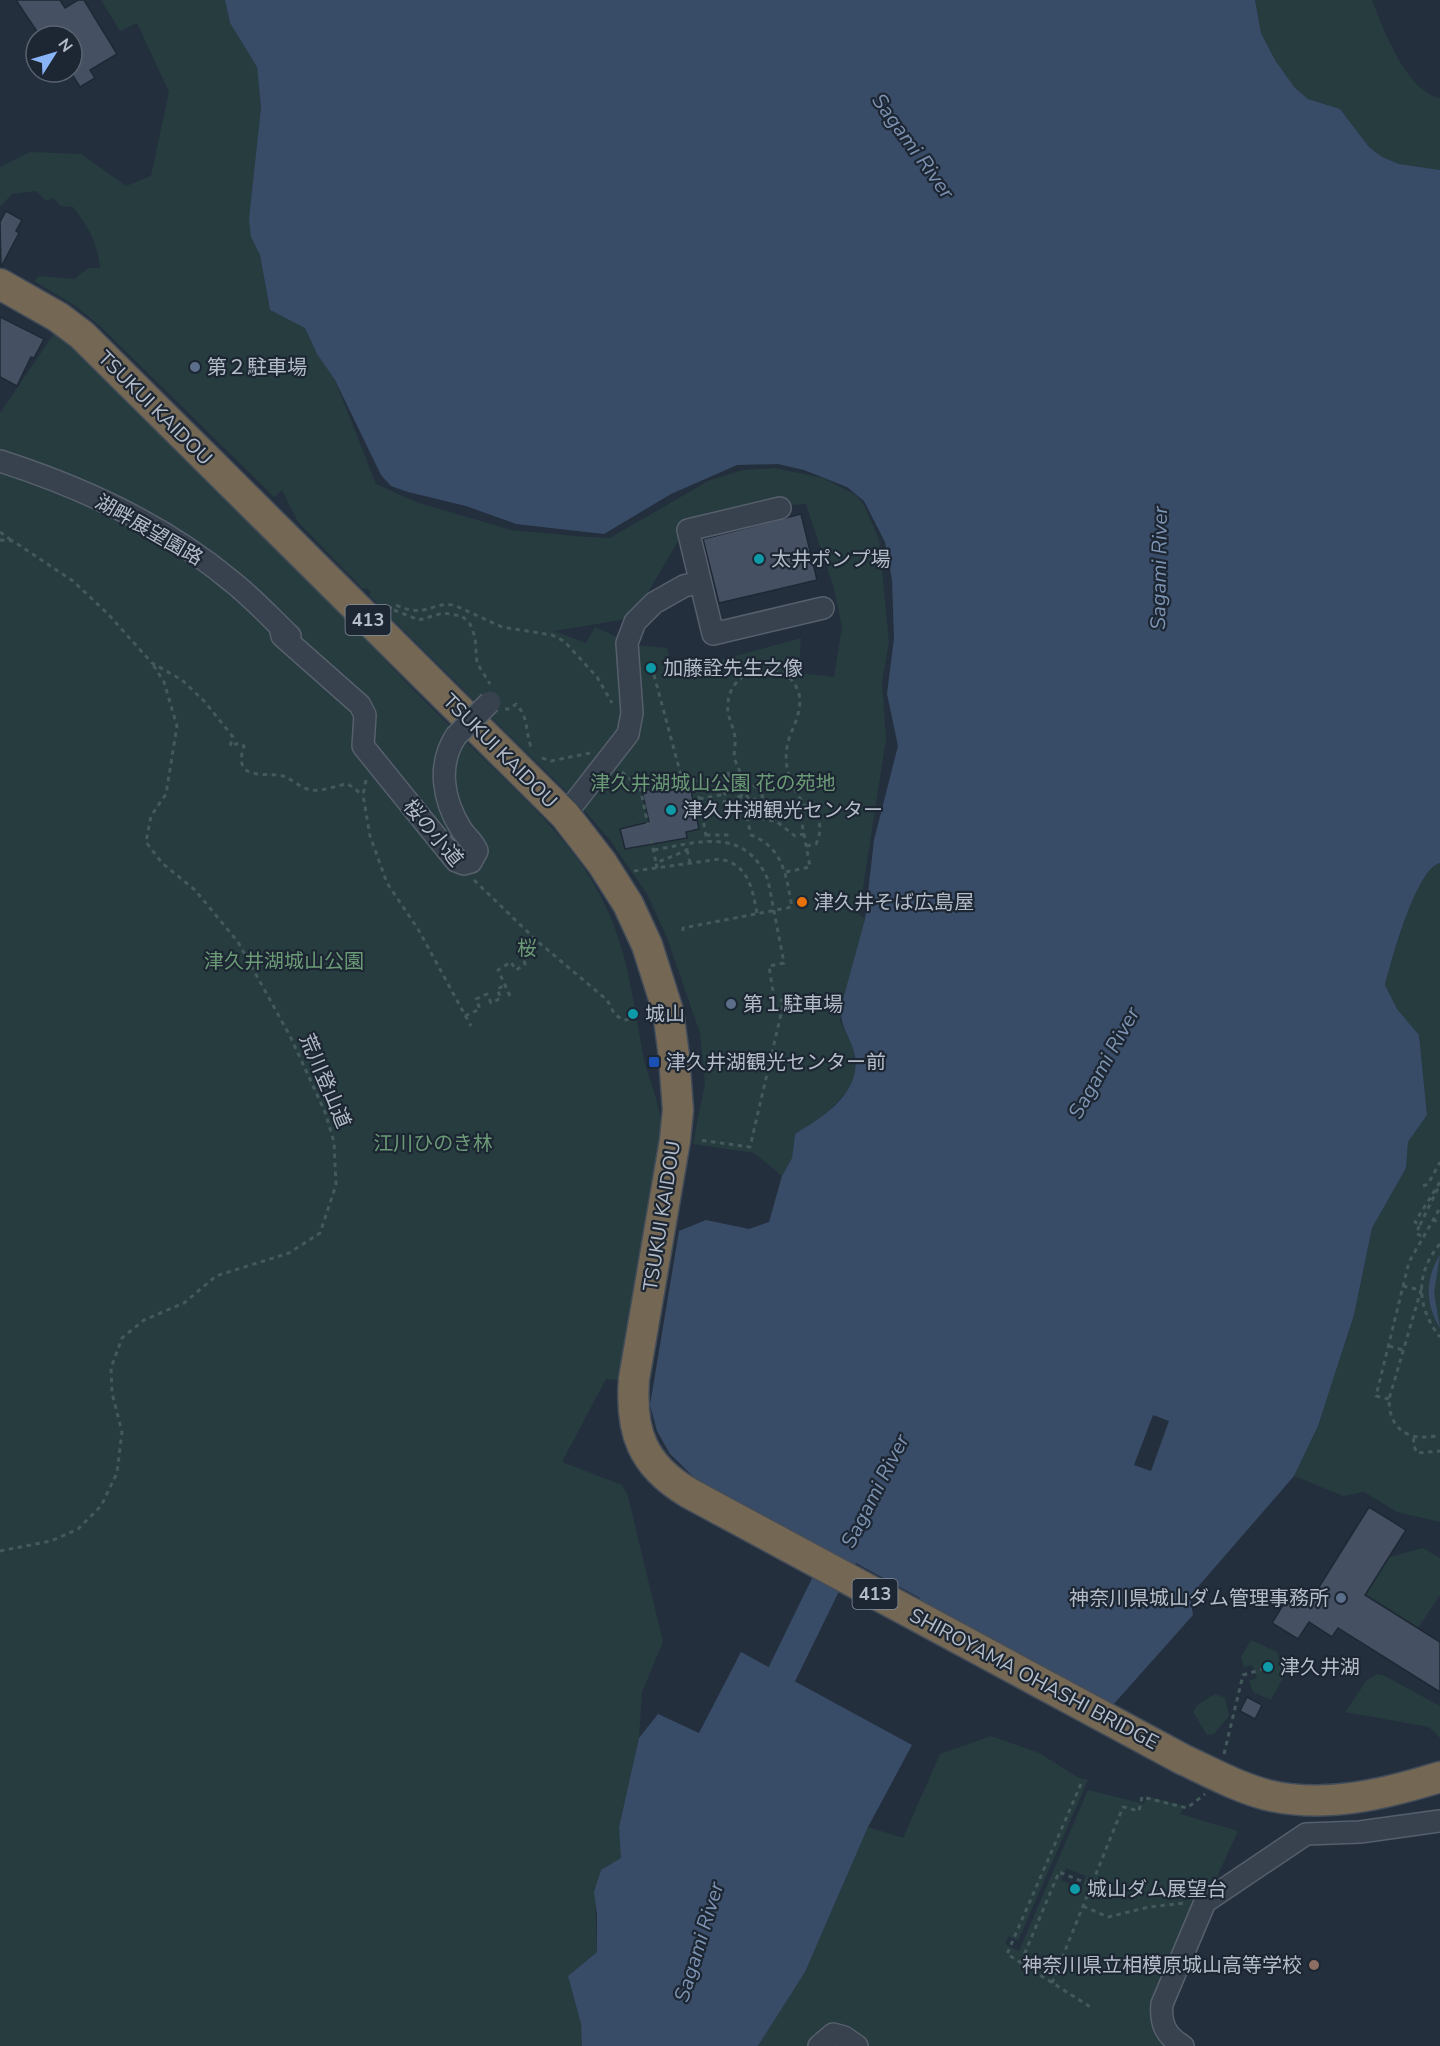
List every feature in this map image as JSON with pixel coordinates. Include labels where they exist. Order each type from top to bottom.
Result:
[{"type":"highway","name":"TSUKUI KAIDOU","points":[[0,284],[58,317],[82,335],[565,815],[602,863],[628,904],[647,945],[668,1011],[678,1110],[675,1140],[634,1379]]},
{"type":"highway","name":"SHIROYAMA OHASHI BRIDGE","points":[[634,1379],[632,1408],[640,1442],[660,1473],[673,1484],[1182,1759],[1214,1783]]},
{"type":"highway","name":"413","points":[[1214,1783],[1268,1795],[1308,1800],[1376,1794],[1440,1777]]},
{"type":"street","name":"湖畔展望園路","points":[[0,461],[44,475],[138,520],[189,550],[229,578],[266,610],[280,627],[282,636],[352,697],[365,715]]},
{"type":"street","points":[[780,508],[688,530],[713,634],[823,608]]},
{"type":"street","points":[[565,815],[604,755],[628,734],[632,723],[627,643],[635,622],[654,603],[684,586],[700,582]]},
{"type":"street","points":[[456,861],[464,864],[471,862],[477,851],[474,843],[462,831],[452,812],[445,788],[444,768],[447,750],[456,736],[494,698]]},
{"type":"street","name":"桜の小道","points":[[365,715],[363,746],[456,861]]},
{"type":"street","points":[[1183,2046],[1168,2036],[1161,2018],[1162,2004],[1205,1902],[1306,1834],[1360,1832],[1440,1821]]},
{"type":"street","points":[[819,2046],[833,2034],[844,2037],[857,2046]]},
{"type":"path","points":[[0,532],[73,581],[108,614],[152,663],[166,668],[205,702],[232,737],[230,746],[239,742],[243,746],[242,761],[247,771],[255,775],[284,776],[312,790],[348,784],[363,795],[370,836],[387,883],[418,929],[471,1026]]},
{"type":"path","points":[[0,540],[13,541]]},
{"type":"path","points":[[386,603],[411,618],[426,620],[443,613],[462,616],[470,624],[475,637],[477,663],[494,698],[503,709],[510,709],[516,704],[523,711],[528,722],[530,745],[544,759],[551,761],[604,755],[640,788],[649,830]]},
{"type":"path","points":[[393,606],[420,612],[446,604],[454,605],[502,627],[552,635],[564,641],[597,677],[612,703]]},
{"type":"path","name":"荒川登山道","points":[[0,1551],[51,1541],[78,1529],[101,1506],[117,1473],[121,1442],[122,1432],[112,1393],[111,1368],[122,1338],[144,1320],[184,1303],[216,1276],[289,1253],[320,1233],[336,1185],[334,1142],[325,1112],[290,1036],[238,942],[195,890],[162,863],[146,842],[152,816],[166,794],[177,726],[164,682],[152,663]]},
{"type":"path","points":[[683,931],[683,928],[792,907],[786,872],[775,851],[751,835],[747,818],[737,807],[741,796],[742,773],[735,758],[735,737],[727,713],[729,694],[734,683],[742,675],[765,668],[786,675],[798,691],[799,711],[786,748],[785,762],[791,784],[804,806]]},
{"type":"path","points":[[654,675],[682,779]]},
{"type":"path","points":[[720,781],[729,774],[737,797],[749,797],[751,801],[764,796]]},
{"type":"path","points":[[716,775],[725,794],[723,816]]},
{"type":"path","points":[[640,788],[695,777],[707,841]]},
{"type":"path","points":[[753,785],[764,796],[765,804],[762,815],[765,820],[776,821],[795,836],[804,834]]},
{"type":"path","points":[[699,799],[725,794]]},
{"type":"path","points":[[786,872],[810,867],[806,846],[799,807],[810,805],[817,813],[820,824],[816,844],[806,846]]},
{"type":"path","points":[[706,835],[728,833]]},
{"type":"path","points":[[651,839],[656,865]]},
{"type":"path","points":[[654,850],[707,841],[739,846],[756,859],[768,880],[784,963],[769,966],[774,998],[784,1001],[750,1147],[694,1139]]},
{"type":"path","points":[[687,844],[690,863]]},
{"type":"path","points":[[656,865],[687,850]]},
{"type":"path","points":[[629,872],[656,865],[720,859],[738,865],[749,880],[757,914]]},
{"type":"path","name":"桜の小道","points":[[456,861],[532,936],[607,1000],[619,1018],[642,1017]]},
{"type":"path","points":[[510,996],[498,970],[511,962],[516,970],[525,964],[520,949],[532,936]]},
{"type":"path","points":[[465,1016],[480,1009],[476,999],[487,994],[491,1003],[501,998],[497,989],[505,985]]},
{"type":"path","points":[[1423,1186],[1428,1184],[1440,1162]]},
{"type":"path","points":[[1421,1236],[1416,1233],[1440,1183]]},
{"type":"path","points":[[1389,1399],[1377,1396],[1409,1262],[1421,1236],[1440,1208]]},
{"type":"path","points":[[1433,1219],[1440,1224]]},
{"type":"path","points":[[1440,1244],[1428,1260],[1389,1399],[1392,1420],[1399,1429],[1414,1438],[1440,1435]]},
{"type":"path","points":[[1403,1286],[1421,1290]]},
{"type":"path","points":[[1421,1290],[1426,1315],[1440,1337]]},
{"type":"path","points":[[1389,1346],[1403,1350]]},
{"type":"path","points":[[1414,1438],[1413,1444],[1417,1453],[1422,1455],[1440,1451]]},
{"type":"path","points":[[1052,1983],[1123,1807],[1138,1811],[1142,1797],[1184,1808],[1214,1783],[1243,1675],[1263,1669]]},
{"type":"path","points":[[1081,1784],[1007,1954],[1092,2008]]},
{"type":"path","points":[[1021,1963],[1059,1872],[1091,1886]]},
{"type":"path","points":[[1083,1906],[1108,1917],[1160,1905],[1205,1902]]},
{"type":"green space","name":"津久井湖城山公園 花の苑地","points":[[101,0],[225,0],[230,23],[257,67],[261,107],[251,237],[260,254],[270,310],[305,327],[317,354],[335,380],[376,484],[416,502],[511,530],[610,538],[708,481],[742,470],[774,468],[823,478],[856,495],[864,505],[879,539],[889,642],[882,681],[886,739],[859,914],[865,919],[840,1020],[853,1048],[856,1078],[846,1093],[823,1117],[795,1134],[792,1158],[782,1176],[754,1153],[693,1144],[705,1083],[700,1033],[667,938],[647,894],[610,840],[576,801],[385,612],[369,595],[371,592],[367,588],[363,589],[298,522],[282,490],[274,497],[103,329],[77,307],[34,281],[39,276],[74,279],[89,268],[100,268],[97,250],[88,229],[73,207],[61,206],[52,198],[46,201],[36,191],[12,194],[0,207],[0,167],[30,152],[81,154],[126,186],[151,176],[169,92],[137,23],[120,31]],"holes":[[[806,504],[833,585],[842,627],[834,677],[799,673],[801,638],[674,673],[667,648],[634,645],[595,627],[586,643],[554,631],[633,618],[690,521],[754,508]]]},
{"type":"green space","points":[[1255,0],[1372,0],[1390,42],[1407,72],[1428,93],[1440,98],[1440,170],[1399,164],[1382,157],[1369,147],[1340,109],[1308,99],[1295,88],[1275,60],[1261,33]]},
{"type":"green space","points":[[55,332],[111,384],[541,816],[573,853],[600,894],[621,948],[630,982],[644,1059],[657,1102],[661,1133],[619,1380],[606,1379],[562,1462],[622,1485],[628,1496],[663,1642],[642,1692],[639,1738],[619,1827],[622,1858],[601,1870],[598,1880],[597,1952],[568,1976],[581,2024],[582,2046],[0,2046],[0,413]]},
{"type":"green space","points":[[1440,863],[1440,1522],[1397,1512],[1364,1492],[1343,1496],[1294,1476],[1318,1426],[1354,1315],[1372,1228],[1406,1168],[1408,1142],[1427,1115],[1419,1035],[1397,1009],[1385,985],[1414,898],[1422,881],[1431,869]]},
{"type":"green space","points":[[1423,1548],[1440,1558],[1440,1595],[1418,1628],[1365,1595],[1389,1557]]},
{"type":"green space","points":[[1251,1640],[1277,1652],[1285,1674],[1271,1700],[1253,1692],[1249,1681],[1257,1678],[1252,1665],[1244,1667],[1241,1657]]},
{"type":"green space","points":[[1377,1674],[1383,1675],[1440,1706],[1440,1738],[1429,1727],[1345,1712],[1367,1680]]},
{"type":"green space","points":[[1215,1694],[1225,1698],[1229,1716],[1214,1734],[1207,1735],[1193,1712],[1197,1705]]},
{"type":"green space","points":[[991,1736],[1039,1753],[1079,1778],[1088,1780],[1018,1941],[1009,1936],[1005,1944],[1019,1951],[1088,1790],[1144,1804],[1147,1796],[1185,1806],[1180,1814],[1238,1831],[1154,2014],[1173,2046],[758,2046],[805,1972],[868,1827],[903,1838],[940,1754]],"holes":[[[1066,1868],[1086,1876],[1081,1889],[1061,1880]]]},
{"type":"water","points":[[225,0],[1255,0],[1261,33],[1275,60],[1295,88],[1308,99],[1340,109],[1369,147],[1382,157],[1399,164],[1440,170],[1440,863],[1431,869],[1422,881],[1414,898],[1385,985],[1397,1009],[1419,1035],[1427,1115],[1408,1142],[1406,1168],[1372,1228],[1354,1315],[1318,1426],[1294,1476],[1190,1596],[1193,1615],[1112,1706],[919,1601],[920,1598],[856,1563],[854,1566],[699,1482],[670,1454],[657,1431],[650,1405],[679,1231],[706,1220],[749,1229],[769,1222],[782,1176],[792,1158],[795,1134],[820,1118],[842,1099],[854,1075],[855,1061],[852,1046],[842,1022],[841,1007],[865,919],[874,840],[898,746],[887,694],[894,638],[892,580],[885,542],[864,501],[847,487],[804,470],[778,464],[737,465],[671,494],[604,534],[516,524],[466,506],[391,486],[381,475],[335,380],[317,354],[305,328],[270,310],[260,255],[251,237],[249,219],[261,108],[257,67],[230,23]]},
{"type":"water","points":[[1440,1255],[1434,1293],[1440,1328],[1429,1300],[1429,1282]]},
{"type":"water","points":[[741,1652],[912,1745],[868,1827],[805,1972],[758,2046],[582,2046],[581,2024],[568,1976],[597,1952],[597,1915],[594,1892],[601,1870],[621,1858],[619,1827],[639,1738],[658,1714],[699,1733]]},
{"type":"pier","points":[[1153,1415],[1169,1421],[1151,1471],[1134,1465]]},
{"type":"building","points":[[16,0],[60,0],[65,8],[78,0],[84,0],[117,54],[90,70],[95,78],[80,87],[78,84],[84,84],[84,24],[32,24]]},
{"type":"building","points":[[6,211],[22,220],[16,231],[19,233],[1,267],[0,222]]},
{"type":"building","points":[[0,317],[44,339],[34,358],[31,357],[17,386],[0,377]]},
{"type":"building","name":"太井ポンプ場","points":[[801,514],[817,580],[719,603],[703,539]]},
{"type":"building","name":"津久井湖観光センター","points":[[689,781],[699,829],[686,832],[687,838],[625,849],[620,829],[649,822],[642,791]]},
{"type":"building","name":"神奈川県城山ダム管理事務所","points":[[1369,1507],[1406,1530],[1365,1595],[1440,1642],[1440,1692],[1338,1628],[1332,1637],[1309,1622],[1298,1639],[1272,1623],[1293,1589],[1311,1600]]},
{"type":"building","points":[[1247,1697],[1262,1705],[1255,1719],[1240,1711]]},
{"type":"waterway","name":"Sagami River","points":[[769,1713],[779,1680],[844,1547]]},
{"type":"place","name":"第２駐車場","points":[[195,367]]},
{"type":"place","name":"太井ポンプ場","points":[[759,559]]},
{"type":"place","name":"加藤詮先生之像","points":[[651,668]]},
{"type":"place","name":"津久井湖観光センター","points":[[671,810]]},
{"type":"place","name":"津久井そば広島屋","points":[[802,902]]},
{"type":"place","name":"第１駐車場","points":[[731,1004]]},
{"type":"place","name":"城山","points":[[633,1014]]},
{"type":"place","name":"津久井湖観光センター前","points":[[654,1062]]},
{"type":"place","name":"神奈川県城山ダム管理事務所","points":[[1341,1598]]},
{"type":"place","name":"津久井湖","points":[[1268,1667]]},
{"type":"place","name":"城山ダム展望台","points":[[1075,1889]]},
{"type":"place","name":"神奈川県立相模原城山高等学校","points":[[1314,1965]]},
{"type":"park label","name":"桜","points":[[527,948]]},
{"type":"park label","name":"津久井湖城山公園","points":[[284,961]]},
{"type":"park label","name":"江川ひのき林","points":[[433,1143]]}]
